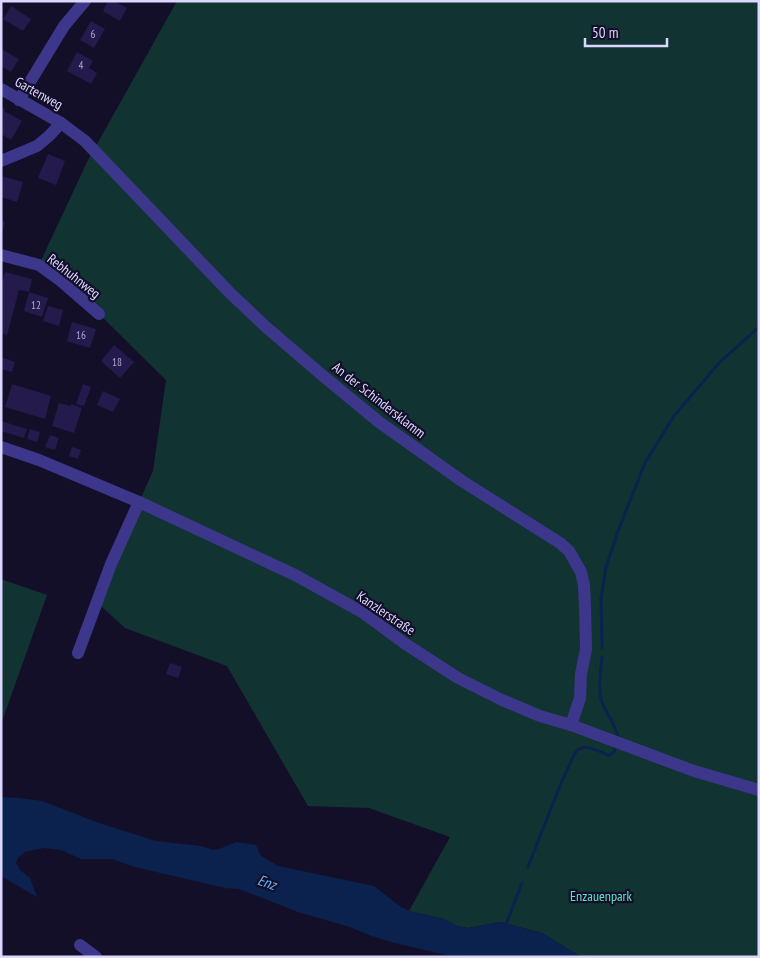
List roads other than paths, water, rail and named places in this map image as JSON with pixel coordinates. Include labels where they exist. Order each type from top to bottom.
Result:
[{"type":"street","points":[[19,100],[64,26],[85,1]]},
{"type":"street","name":"Gartenweg","points":[[1,90],[62,123]]},
{"type":"street","points":[[1,161],[37,146],[62,123]]},
{"type":"street","name":"An der Schindersklamm","points":[[62,123],[85,141],[230,293],[322,375],[379,422],[462,481],[560,542],[570,551],[581,572],[584,585],[586,628],[586,649],[581,674],[580,698],[571,726]]},
{"type":"street","name":"Rebhuhnweg","points":[[1,255],[38,265],[61,281],[99,314]]},
{"type":"street","name":"Kanzlerstraße","points":[[1,447],[39,460],[139,502],[295,575],[362,612],[404,643],[458,678],[502,700],[540,716],[694,771],[759,790]]},
{"type":"street","points":[[78,653],[112,564],[139,502]]},
{"type":"street","points":[[80,945],[96,957]]},
{"type":"water","name":"Enz","points":[[1,797],[42,801],[99,823],[156,841],[201,846],[213,850],[236,842],[256,845],[261,856],[278,866],[374,886],[409,911],[444,919],[457,926],[468,928],[500,922],[542,933],[581,957],[454,957],[391,942],[350,927],[298,912],[239,889],[225,888],[135,867],[112,859],[81,859],[61,850],[44,848],[25,852],[18,858],[16,863],[20,870],[30,878],[37,897],[1,876]]},
{"type":"waterway","points":[[602,648],[601,598],[606,567],[645,463],[674,416],[719,363],[759,327]]},
{"type":"waterway","points":[[602,657],[601,699],[616,729],[618,738]]},
{"type":"waterway","points":[[528,867],[561,783],[575,753],[578,749],[586,747],[609,755],[613,754],[615,749]]},
{"type":"waterway","points":[[505,927],[522,883]]},
{"type":"park label","name":"Enzauenpark","points":[[601,896]]}]
